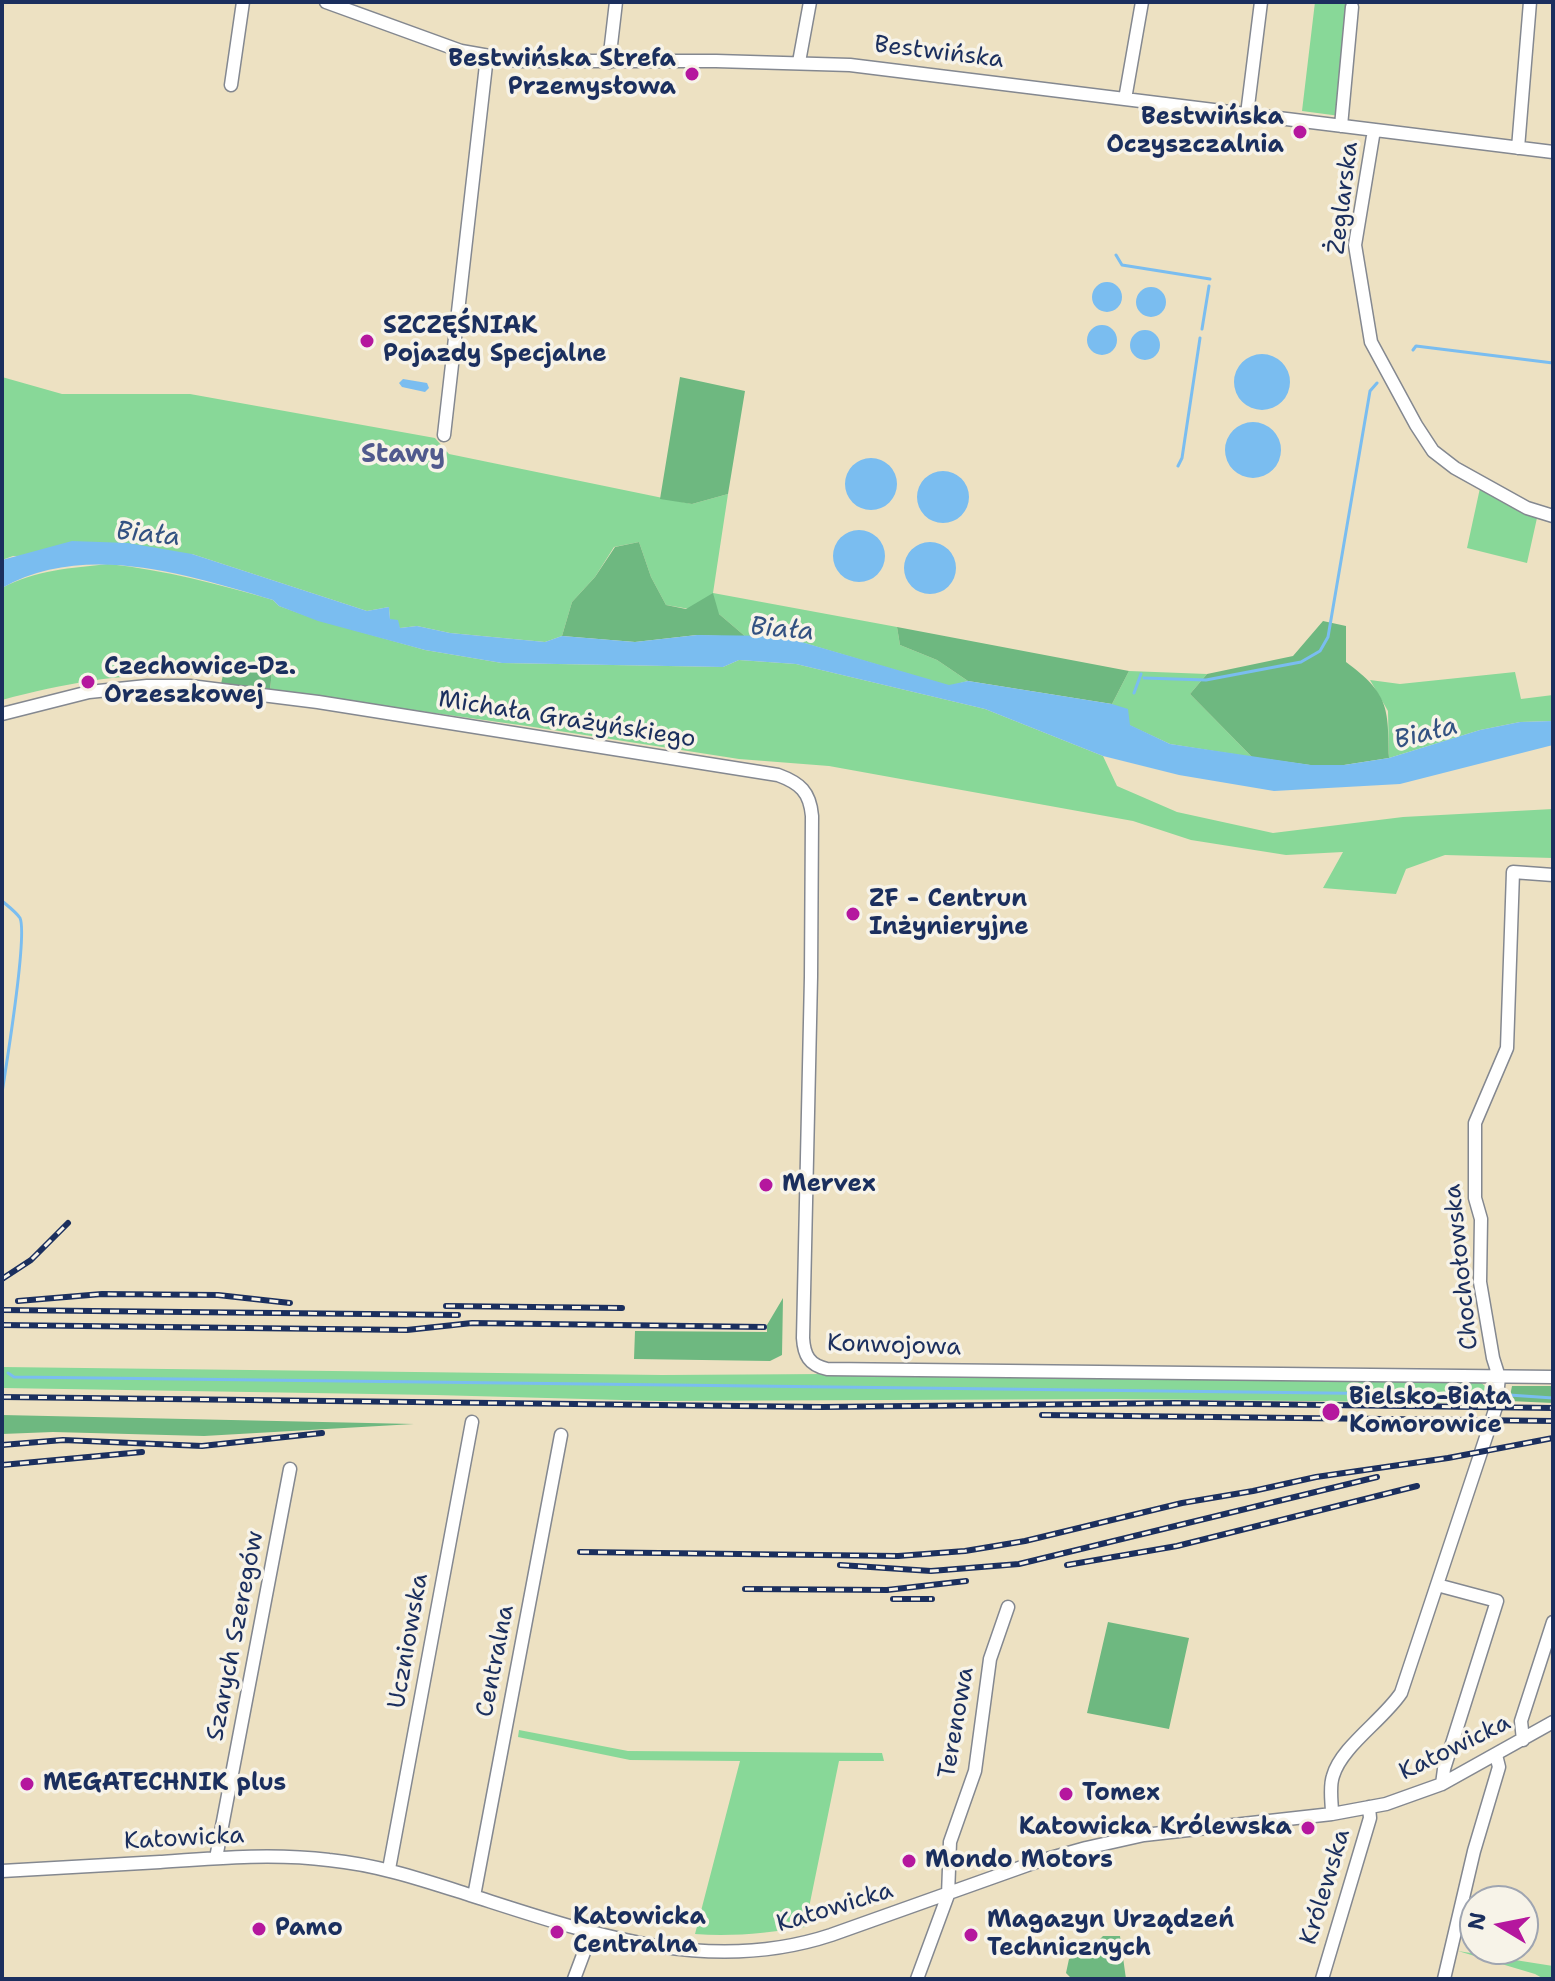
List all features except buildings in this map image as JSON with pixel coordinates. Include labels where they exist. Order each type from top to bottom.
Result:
[{"type":"street","points":[[231,85],[243,2]]},
{"type":"street","name":"Bestwińska","points":[[326,2],[434,43],[518,61],[664,60],[850,65],[1553,152]]},
{"type":"street","points":[[364,16],[368,2]]},
{"type":"street","points":[[609,62],[616,2]]},
{"type":"street","points":[[799,62],[810,2]]},
{"type":"street","points":[[1125,99],[1142,2]]},
{"type":"street","points":[[1247,114],[1261,2]]},
{"type":"street","points":[[1518,148],[1530,2]]},
{"type":"street","points":[[1341,126],[1352,7]]},
{"type":"street","points":[[444,435],[487,56]]},
{"type":"street","name":"Żeglarska","points":[[1374,130],[1355,245],[1371,342],[1433,451],[1455,468],[1527,508],[1553,516]]},
{"type":"street","name":"Michała Grażyńskiego","points":[[2,714],[89,692],[147,686],[190,686],[318,702],[778,775],[794,781],[805,791]]},
{"type":"street","name":"Konwojowa","points":[[805,791],[811,800],[812,816],[803,1338],[808,1360],[817,1367],[827,1369],[1553,1377]]},
{"type":"street","name":"Chochołowska","points":[[1332,1814],[1332,1778],[1341,1758],[1389,1711],[1401,1693],[1493,1420],[1499,1377],[1480,1282],[1481,1219],[1475,1198],[1475,1123],[1507,1048],[1513,872],[1553,875]]},
{"type":"street","name":"Uczniowska","points":[[389,1869],[472,1422]]},
{"type":"street","name":"Centralna","points":[[474,1896],[561,1435]]},
{"type":"street","name":"Szarych Szeregów","points":[[216,1858],[290,1469]]},
{"type":"street","points":[[1437,1585],[1497,1601],[1444,1769],[1442,1784]]},
{"type":"street","name":"Terenowa","points":[[917,1979],[948,1895],[950,1842],[975,1771],[990,1659],[1008,1607]]},
{"type":"street","points":[[1523,1740],[1521,1721],[1553,1622]]},
{"type":"street","name":"Katowicka","points":[[2,1871],[264,1856],[328,1859],[389,1869],[631,1942],[724,1953],[769,1951],[801,1945],[1036,1862],[1144,1835],[1332,1814],[1423,1793],[1553,1722]]},
{"type":"street","points":[[1444,1979],[1474,1851],[1499,1767],[1496,1755]]},
{"type":"street","name":"Królewska","points":[[1322,1979],[1370,1818],[1369,1807]]},
{"type":"street","points":[[574,1979],[592,1931]]},
{"type":"green space","points":[[1315,2],[1350,2],[1340,116],[1302,111]]},
{"type":"green space","points":[[2,377],[62,394],[190,394],[435,438],[449,454],[692,504],[728,494],[713,593],[897,627],[900,645],[937,660],[968,681],[949,686],[781,636],[746,637],[719,614],[666,605],[651,577],[639,542],[614,547],[595,577],[572,602],[562,636],[545,642],[450,633],[417,626],[400,628],[390,619],[389,607],[367,611],[192,554],[13,556],[2,560]]},
{"type":"green space","points":[[680,377],[745,391],[728,494],[692,504],[660,499]]},
{"type":"green space","points":[[1480,488],[1537,518],[1527,563],[1467,548]]},
{"type":"green space","points":[[639,542],[651,577],[666,605],[686,609],[713,593],[719,614],[746,637],[697,635],[635,642],[562,636],[572,602],[595,577],[615,547]]},
{"type":"green space","points":[[108,564],[212,583],[273,600],[279,606],[318,620],[425,650],[502,663],[723,667],[739,660],[796,664],[985,709],[1103,756],[1117,786],[1177,812],[1273,833],[1403,817],[1553,809],[1553,858],[1445,855],[1406,869],[1396,894],[1323,888],[1343,852],[1286,855],[1191,840],[1133,821],[829,766],[739,759],[270,690],[272,671],[226,661],[223,676],[111,678],[2,700],[2,588],[41,574]]},
{"type":"green space","points":[[1323,621],[1346,626],[1346,662],[1371,683],[1383,703],[1388,726],[1389,758],[1344,765],[1310,765],[1252,757],[1190,694],[1207,674],[1293,656]]},
{"type":"green space","points":[[897,627],[1129,671],[1112,704],[968,681],[937,660],[900,645]]},
{"type":"green space","points":[[226,661],[272,671],[270,690],[221,684]]},
{"type":"green space","points":[[1129,671],[1207,674],[1190,694],[1252,757],[1170,744],[1129,725],[1112,704]]},
{"type":"green space","points":[[1515,672],[1521,699],[1553,695],[1553,721],[1520,722],[1480,730],[1389,758],[1388,711],[1370,680],[1400,684]]},
{"type":"green space","points":[[783,1298],[782,1355],[770,1361],[634,1359],[635,1331],[767,1332],[767,1325]]},
{"type":"green space","points":[[2,1367],[1479,1381],[1491,1391],[1490,1403],[1115,1399],[659,1401],[2,1388]]},
{"type":"green space","points":[[1512,1386],[1553,1386],[1553,1403],[1509,1401]]},
{"type":"green space","points":[[2,1415],[414,1424],[204,1436],[53,1432],[2,1434]]},
{"type":"green space","points":[[1108,1622],[1189,1638],[1169,1729],[1087,1713]]},
{"type":"green space","points":[[519,1730],[628,1751],[882,1753],[884,1761],[839,1761],[805,1927],[750,1934],[695,1934],[740,1761],[630,1760],[518,1737]]},
{"type":"green space","points":[[1103,1936],[1120,1936],[1126,1979],[1072,1979],[1066,1973],[1069,1959],[1089,1950]]},
{"type":"green space","points":[[1505,1965],[1553,1966],[1553,1979],[1544,1979]]},
{"type":"water","points":[[1107,282],[1113,283],[1121,291],[1121,303],[1113,311],[1107,312],[1101,311],[1093,303],[1092,297],[1093,291],[1101,283]]},
{"type":"water","points":[[1151,287],[1157,288],[1165,296],[1165,308],[1157,316],[1151,317],[1145,316],[1137,308],[1136,302],[1137,296],[1145,288]]},
{"type":"water","points":[[1102,325],[1108,326],[1116,334],[1116,346],[1108,354],[1102,355],[1096,354],[1088,346],[1087,340],[1088,334],[1096,326]]},
{"type":"water","points":[[1145,330],[1155,335],[1160,345],[1155,355],[1145,360],[1135,355],[1130,345],[1135,335]]},
{"type":"water","points":[[1262,354],[1282,362],[1290,382],[1282,402],[1262,410],[1242,402],[1234,382],[1242,362]]},
{"type":"water","points":[[403,379],[427,383],[429,388],[425,392],[402,387],[399,383]]},
{"type":"water","points":[[1253,422],[1273,430],[1281,450],[1273,470],[1253,478],[1233,470],[1225,450],[1233,430]]},
{"type":"water","points":[[871,458],[889,466],[897,484],[889,502],[871,510],[853,502],[845,484],[853,466]]},
{"type":"water","points":[[943,471],[961,479],[969,497],[961,515],[943,523],[925,515],[917,497],[925,479]]},
{"type":"water","points":[[859,530],[877,538],[885,556],[877,574],[859,582],[841,574],[833,556],[841,538]]},
{"type":"water","points":[[72,541],[128,543],[192,554],[367,611],[389,607],[390,619],[398,620],[400,628],[417,626],[450,633],[545,642],[562,636],[635,642],[697,635],[781,636],[949,685],[968,681],[1112,704],[1128,709],[1130,725],[1170,744],[1311,765],[1344,765],[1389,758],[1480,730],[1520,722],[1553,721],[1553,745],[1400,784],[1274,791],[1179,775],[1103,756],[985,709],[796,664],[739,660],[723,667],[502,663],[425,650],[318,621],[279,606],[273,600],[240,590],[137,567],[67,567],[34,574],[2,588],[2,560]]},
{"type":"water","points":[[930,542],[948,550],[956,568],[948,586],[930,594],[912,586],[904,568],[912,550]]},
{"type":"waterway","points":[[1116,255],[1122,265],[1210,279]]},
{"type":"waterway","points":[[1202,329],[1209,286]]},
{"type":"waterway","points":[[1178,466],[1182,458],[1200,338]]},
{"type":"waterway","points":[[1413,350],[1416,346],[1553,363]]},
{"type":"waterway","points":[[1144,678],[1206,680],[1301,662],[1320,651],[1328,637],[1370,391],[1377,383]]},
{"type":"waterway","points":[[1134,693],[1141,674]]},
{"type":"waterway","points":[[2,901],[20,918],[22,930],[2,1093]]},
{"type":"waterway","points":[[8,1373],[14,1377],[1490,1395]]},
{"type":"waterway","points":[[1509,1395],[1553,1398]]},
{"type":"railway","points":[[2,1279],[31,1260],[68,1223]]},
{"type":"railway","points":[[18,1301],[102,1294],[218,1295],[290,1303]]},
{"type":"railway","points":[[446,1306],[622,1308]]},
{"type":"railway","points":[[2,1310],[458,1315]]},
{"type":"railway","points":[[2,1325],[407,1330],[472,1323],[764,1327]]},
{"type":"railway","points":[[2,1397],[822,1407],[1176,1403],[1553,1408]]},
{"type":"railway","points":[[1042,1415],[1553,1421]]},
{"type":"railway","points":[[2,1445],[63,1440],[202,1446],[322,1433]]},
{"type":"railway","points":[[580,1552],[898,1556],[965,1551],[1025,1541],[1182,1503],[1316,1477],[1448,1458],[1553,1438]]},
{"type":"railway","points":[[2,1465],[142,1452]]},
{"type":"railway","points":[[840,1565],[931,1571],[1019,1564],[1377,1477]]},
{"type":"railway","points":[[1067,1565],[1177,1546],[1417,1486]]},
{"type":"railway","points":[[745,1589],[887,1590],[966,1581]]},
{"type":"railway","points":[[893,1599],[932,1599]]},
{"type":"place","name":"Bestwińska Strefa Przemysłowa","points":[[692,74]]},
{"type":"place","name":"Bestwińska Oczyszczalnia","points":[[1300,132]]},
{"type":"place","name":"SZCZĘŚNIAK Pojazdy Specjalne","points":[[367,341]]},
{"type":"place","name":"Czechowice-Dz. Orzeszkowej","points":[[88,682]]},
{"type":"place","name":"ZF - Centrun Inżynieryjne","points":[[853,914]]},
{"type":"place","name":"Mervex","points":[[766,1185]]},
{"type":"place","name":"Bielsko-Biała Komorowice","points":[[1331,1412]]},
{"type":"place","name":"MEGATECHNIK plus","points":[[27,1784]]},
{"type":"place","name":"Tomex","points":[[1066,1794]]},
{"type":"place","name":"Katowicka Królewska","points":[[1308,1828]]},
{"type":"place","name":"Mondo Motors","points":[[909,1861]]},
{"type":"place","name":"Pamo","points":[[259,1929]]},
{"type":"place","name":"Katowicka Centralna","points":[[557,1932]]},
{"type":"place","name":"Magazyn Urządzeń Technicznych","points":[[971,1935]]},
{"type":"district","name":"Stawy","points":[[403,455]]},
{"type":"water label","name":"Biała","points":[[148,535]]},
{"type":"water label","name":"Biała","points":[[782,630]]},
{"type":"water label","name":"Biała","points":[[1426,734]]}]
